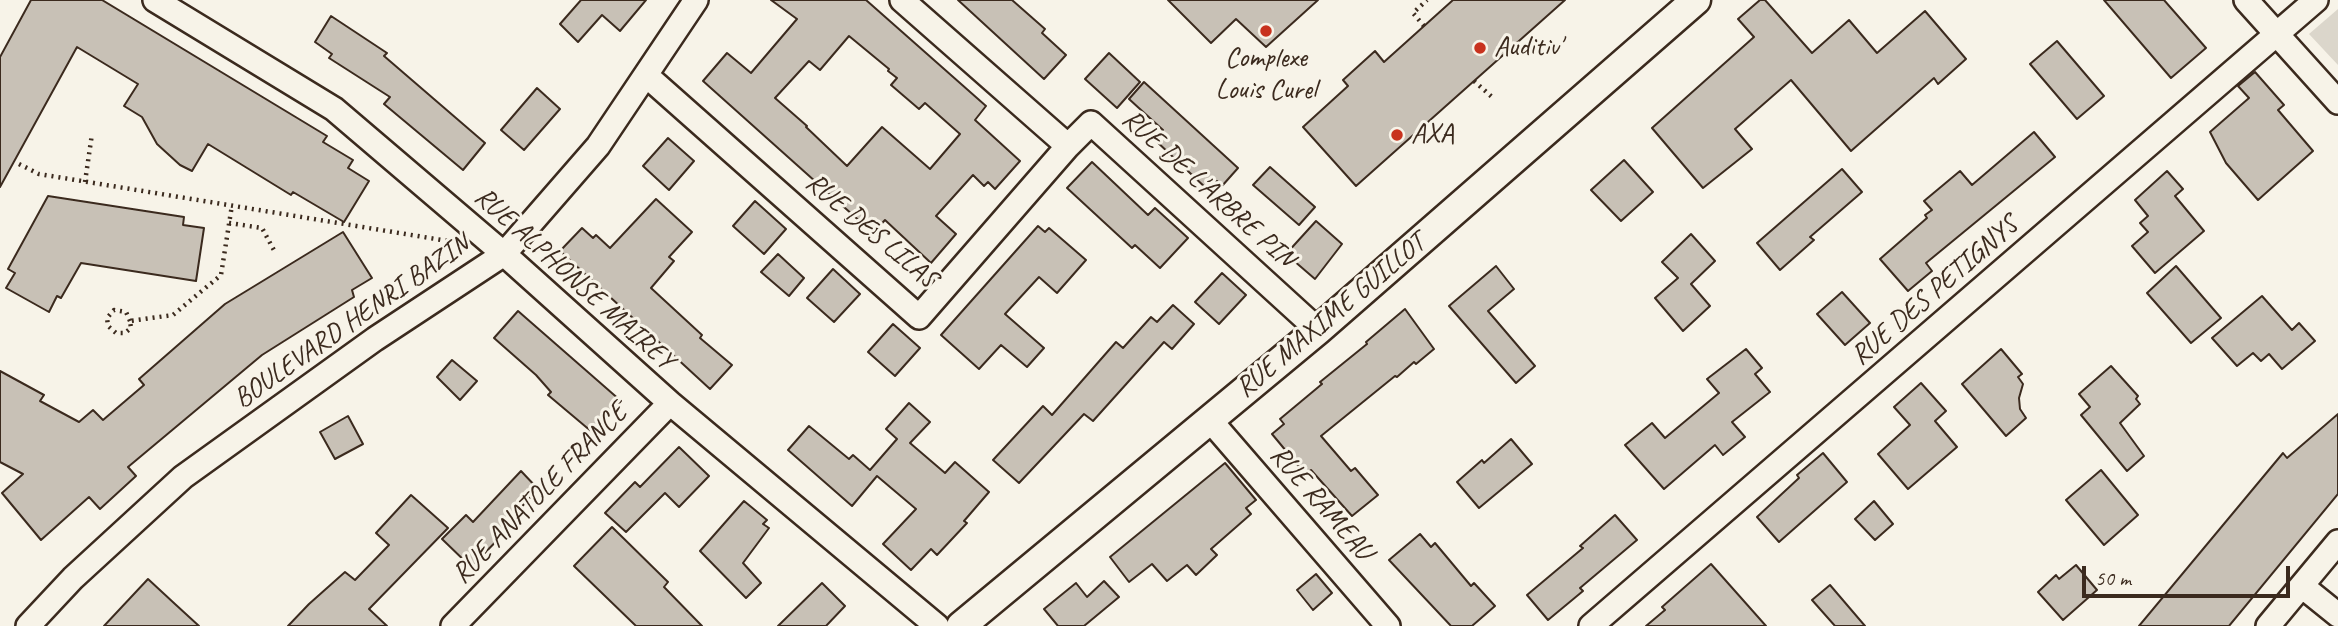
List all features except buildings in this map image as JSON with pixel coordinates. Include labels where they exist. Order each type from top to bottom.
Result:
[{"type":"street","name":"RUE ALPHONSE MAIREY","points":[[155,0],[334,109],[504,254],[670,403],[937,626]]},
{"type":"street","points":[[902,0],[1068,146]]},
{"type":"street","name":"RUE MAXIME GUILLOT","points":[[961,626],[1318,330],[1696,0]]},
{"type":"street","points":[[2246,0],[2338,102]]},
{"type":"street","name":"RUE DES PETIGNYS","points":[[1591,626],[2316,0]]},
{"type":"street","name":"BOULEVARD HENRI BAZIN","points":[[28,626],[74,578],[183,477],[374,339],[504,254],[598,146],[695,1]]},
{"type":"street","name":"RUE DES LILAS","points":[[647,76],[919,317],[1068,146]]},
{"type":"street","name":"RUE DE L'ARBRE PIN","points":[[1068,146],[1091,122],[1318,330]]},
{"type":"street","name":"RUE ANATOLE FRANCE","points":[[453,626],[670,403]]},
{"type":"street","name":"RUE RAMEAU","points":[[1209,419],[1388,626]]},
{"type":"street","points":[[2268,626],[2338,542]]},
{"type":"street","points":[[2302,586],[2338,615]]},
{"type":"path","points":[[1424,26],[1413,13],[1427,0]]},
{"type":"path","points":[[1474,81],[1492,97]]},
{"type":"path","points":[[85,181],[92,134]]},
{"type":"path","points":[[19,164],[39,174],[452,241],[479,233]]},
{"type":"path","points":[[130,321],[173,316],[222,275],[232,205]]},
{"type":"path","points":[[229,223],[262,228],[276,254]]},
{"type":"path","points":[[114,310],[126,312],[130,321],[131,328],[125,333],[116,332],[108,326],[107,318],[114,310]]},
{"type":"shaded area","points":[[2338,9],[2338,65],[2309,34]]},
{"type":"place","name":"Complexe Louis Curel","points":[[1266,31]]},
{"type":"place","name":"Auditiv'","points":[[1480,48]]},
{"type":"place","name":"AXA","points":[[1397,135]]}]
